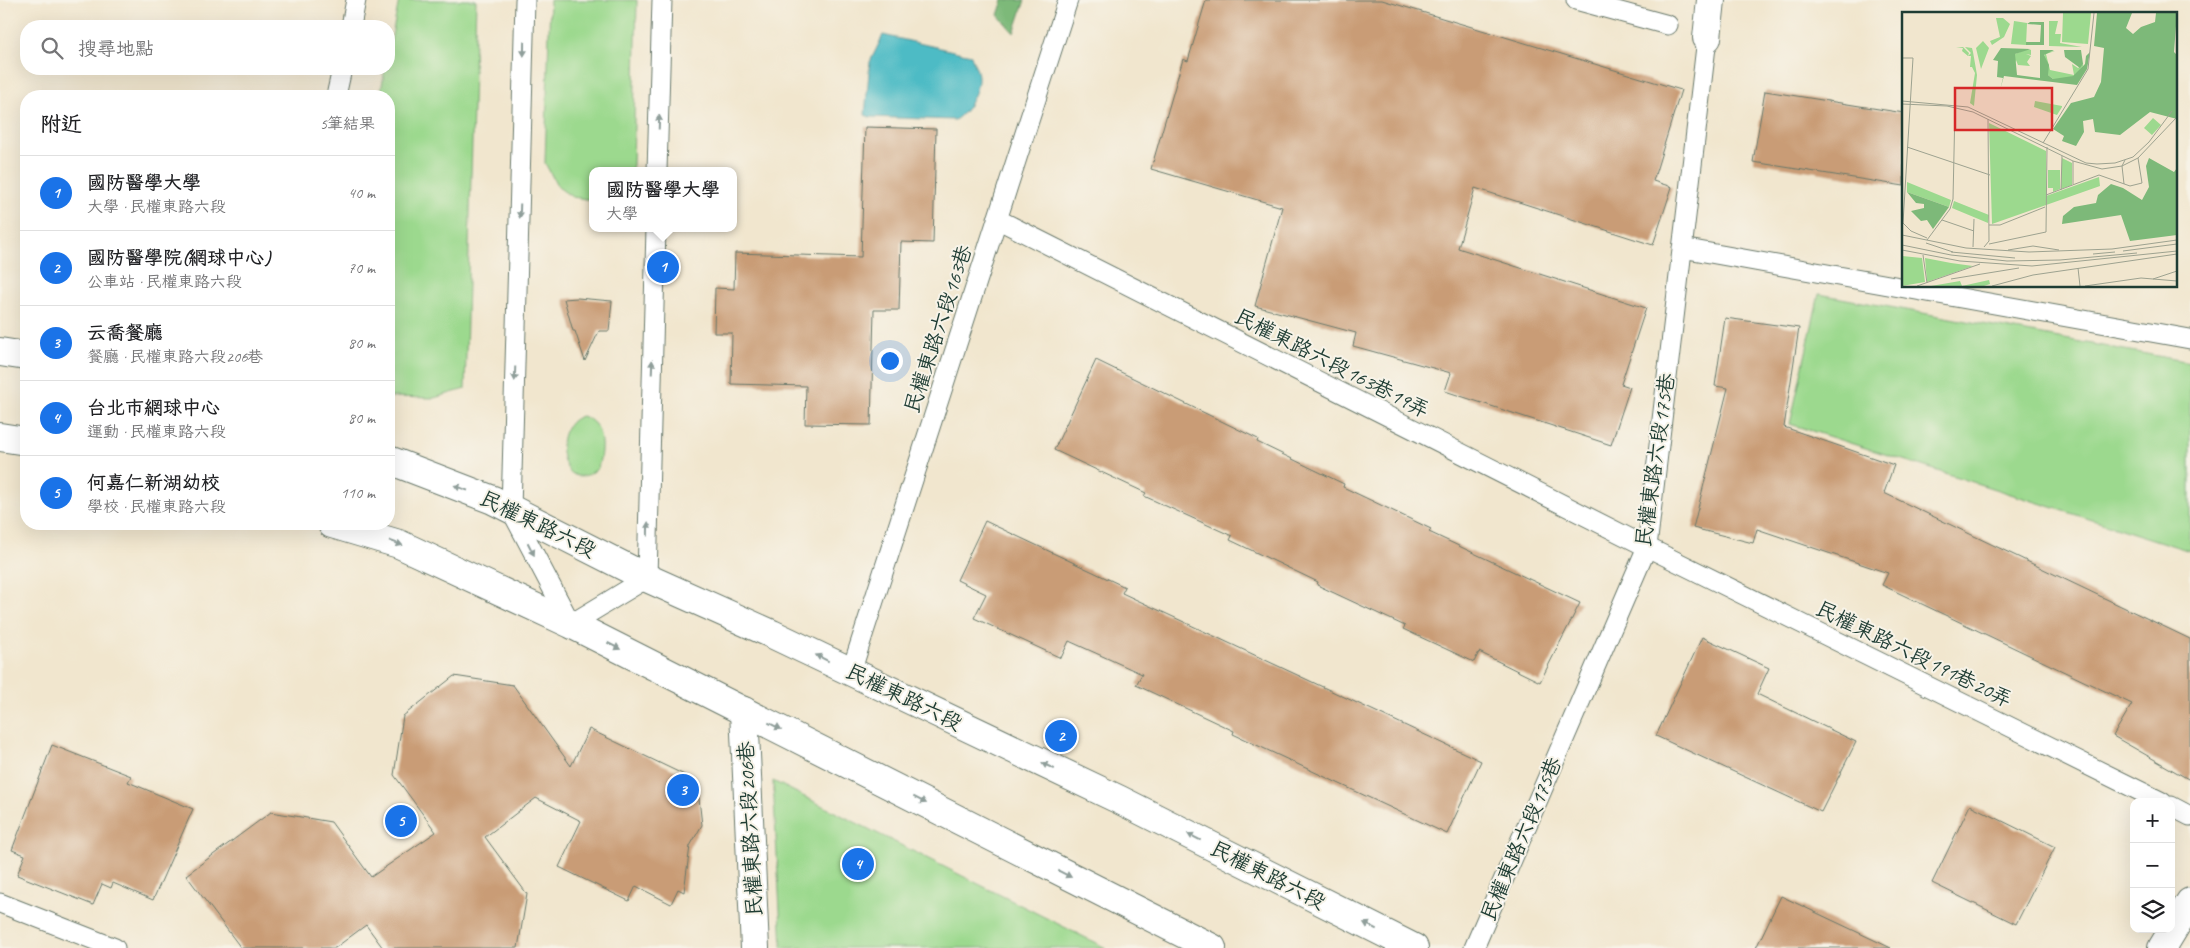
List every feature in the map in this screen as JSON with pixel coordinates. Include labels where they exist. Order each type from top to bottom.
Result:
[{"type":"main road","name":"民權東路六段175巷","points":[[1707,38],[1711,0]]},
{"type":"main road","points":[[0,352],[20,355]]},
{"type":"main road","points":[[0,437],[20,440]]},
{"type":"main road","name":"民權東路六段","points":[[395,462],[493,500],[647,578],[851,672],[1120,800],[1414,948]]},
{"type":"main road","points":[[352,530],[399,544],[570,624],[1212,948]]},
{"type":"main road","name":"民權東路六段206巷","points":[[744,711],[755,948]]},
{"type":"main road","points":[[2162,948],[2190,902]]},
{"type":"lane","points":[[352,20],[356,0]]},
{"type":"lane","points":[[525,0],[511,510],[570,624],[647,578],[656,232]]},
{"type":"lane","points":[[657,167],[662,0]]},
{"type":"lane","name":"民權東路六段163巷","points":[[851,672],[1068,0]]},
{"type":"lane","points":[[1576,0],[1668,25]]},
{"type":"lane","name":"民權東路六段175巷","points":[[1474,948],[1647,547],[1707,38]]},
{"type":"lane","points":[[337,90],[341,75]]},
{"type":"lane","name":"民權東路六段163巷19弄","points":[[998,218],[1647,547]]},
{"type":"lane","points":[[1682,248],[1902,287]]},
{"type":"lane","points":[[1905,288],[2190,339]]},
{"type":"lane","name":"民權東路六段191巷20弄","points":[[1647,547],[2154,798]]},
{"type":"lane","points":[[2175,808],[2190,816]]},
{"type":"lane","points":[[0,903],[115,948]]},
{"type":"green space","points":[[399,0],[476,0],[465,389],[434,398],[395,397],[395,90],[381,90],[384,75],[395,75],[395,20]]},
{"type":"green space","points":[[550,0],[637,0],[632,167],[589,167],[589,199],[572,197],[558,187],[545,163]]},
{"type":"green space","points":[[1003,0],[1025,0],[1014,33],[998,15]]},
{"type":"green space","points":[[1819,294],[2190,362],[2190,551],[1790,424]]},
{"type":"green space","points":[[582,416],[595,424],[601,445],[598,468],[585,476],[575,475],[567,468],[563,458],[562,445],[565,433],[571,422]]},
{"type":"green space","points":[[773,781],[1106,948],[782,948]]},
{"type":"water","points":[[883,35],[971,55],[977,72],[978,83],[967,108],[959,117],[954,120],[870,117],[865,115],[870,62]]},
{"type":"building","points":[[1206,0],[1382,0],[1681,90],[1653,181],[1672,187],[1653,245],[1475,188],[1458,248],[1646,308],[1621,384],[1630,387],[1611,445],[1445,391],[1451,373],[1353,346],[1356,333],[1255,306],[1282,207],[1151,169],[1183,59],[1188,61]]},
{"type":"building","points":[[1765,91],[1902,113],[1902,186],[1753,162]]},
{"type":"building","points":[[865,127],[936,129],[933,243],[901,242],[899,310],[874,310],[871,425],[805,424],[806,386],[731,384],[732,333],[714,333],[715,288],[734,289],[735,253],[861,257]]},
{"type":"building","points":[[577,298],[612,301],[609,331],[599,331],[585,361],[575,331],[573,331],[564,299]]},
{"type":"building","points":[[1725,318],[1799,328],[1784,427],[1894,465],[1884,493],[2190,639],[2190,780],[2113,736],[2132,704],[1882,585],[1888,573],[1757,529],[1753,543],[1693,528],[1728,388],[1715,386]]},
{"type":"building","points":[[1096,360],[1258,439],[1257,442],[1344,484],[1343,487],[1431,529],[1429,532],[1580,603],[1540,682],[1479,652],[1474,662],[1403,629],[1405,626],[1317,585],[1318,582],[1230,540],[1232,536],[1144,496],[1146,493],[1054,450]]},
{"type":"building","points":[[985,521],[1125,587],[1122,593],[1481,761],[1447,834],[1233,734],[1234,731],[1136,685],[1142,674],[1069,641],[1061,658],[974,618],[986,594],[957,580]]},
{"type":"building","points":[[1702,637],[1769,668],[1757,694],[1856,742],[1821,812],[1656,736]]},
{"type":"building","points":[[454,676],[513,685],[571,766],[589,729],[697,781],[702,825],[690,846],[684,892],[678,889],[671,904],[636,886],[629,901],[559,867],[581,821],[536,798],[485,837],[527,894],[518,948],[383,948],[366,925],[335,948],[241,948],[186,875],[271,812],[331,822],[371,877],[436,832],[394,775],[403,716]]},
{"type":"building","points":[[52,745],[131,776],[128,782],[193,809],[153,900],[113,883],[111,888],[102,884],[93,905],[17,875],[25,855],[12,850]]},
{"type":"building","points":[[1970,805],[2055,847],[2016,924],[1932,883]]},
{"type":"building","points":[[1781,896],[1891,948],[1756,948]]},
{"type":"place","name":"國防醫學大學","points":[[663,267]]},
{"type":"place","name":"國防醫學院(網球中心)","points":[[1061,736]]},
{"type":"place","name":"云喬餐廳","points":[[683,790]]},
{"type":"place","name":"何嘉仁新湖幼校","points":[[401,821]]},
{"type":"place","name":"台北市網球中心","points":[[858,864]]}]
